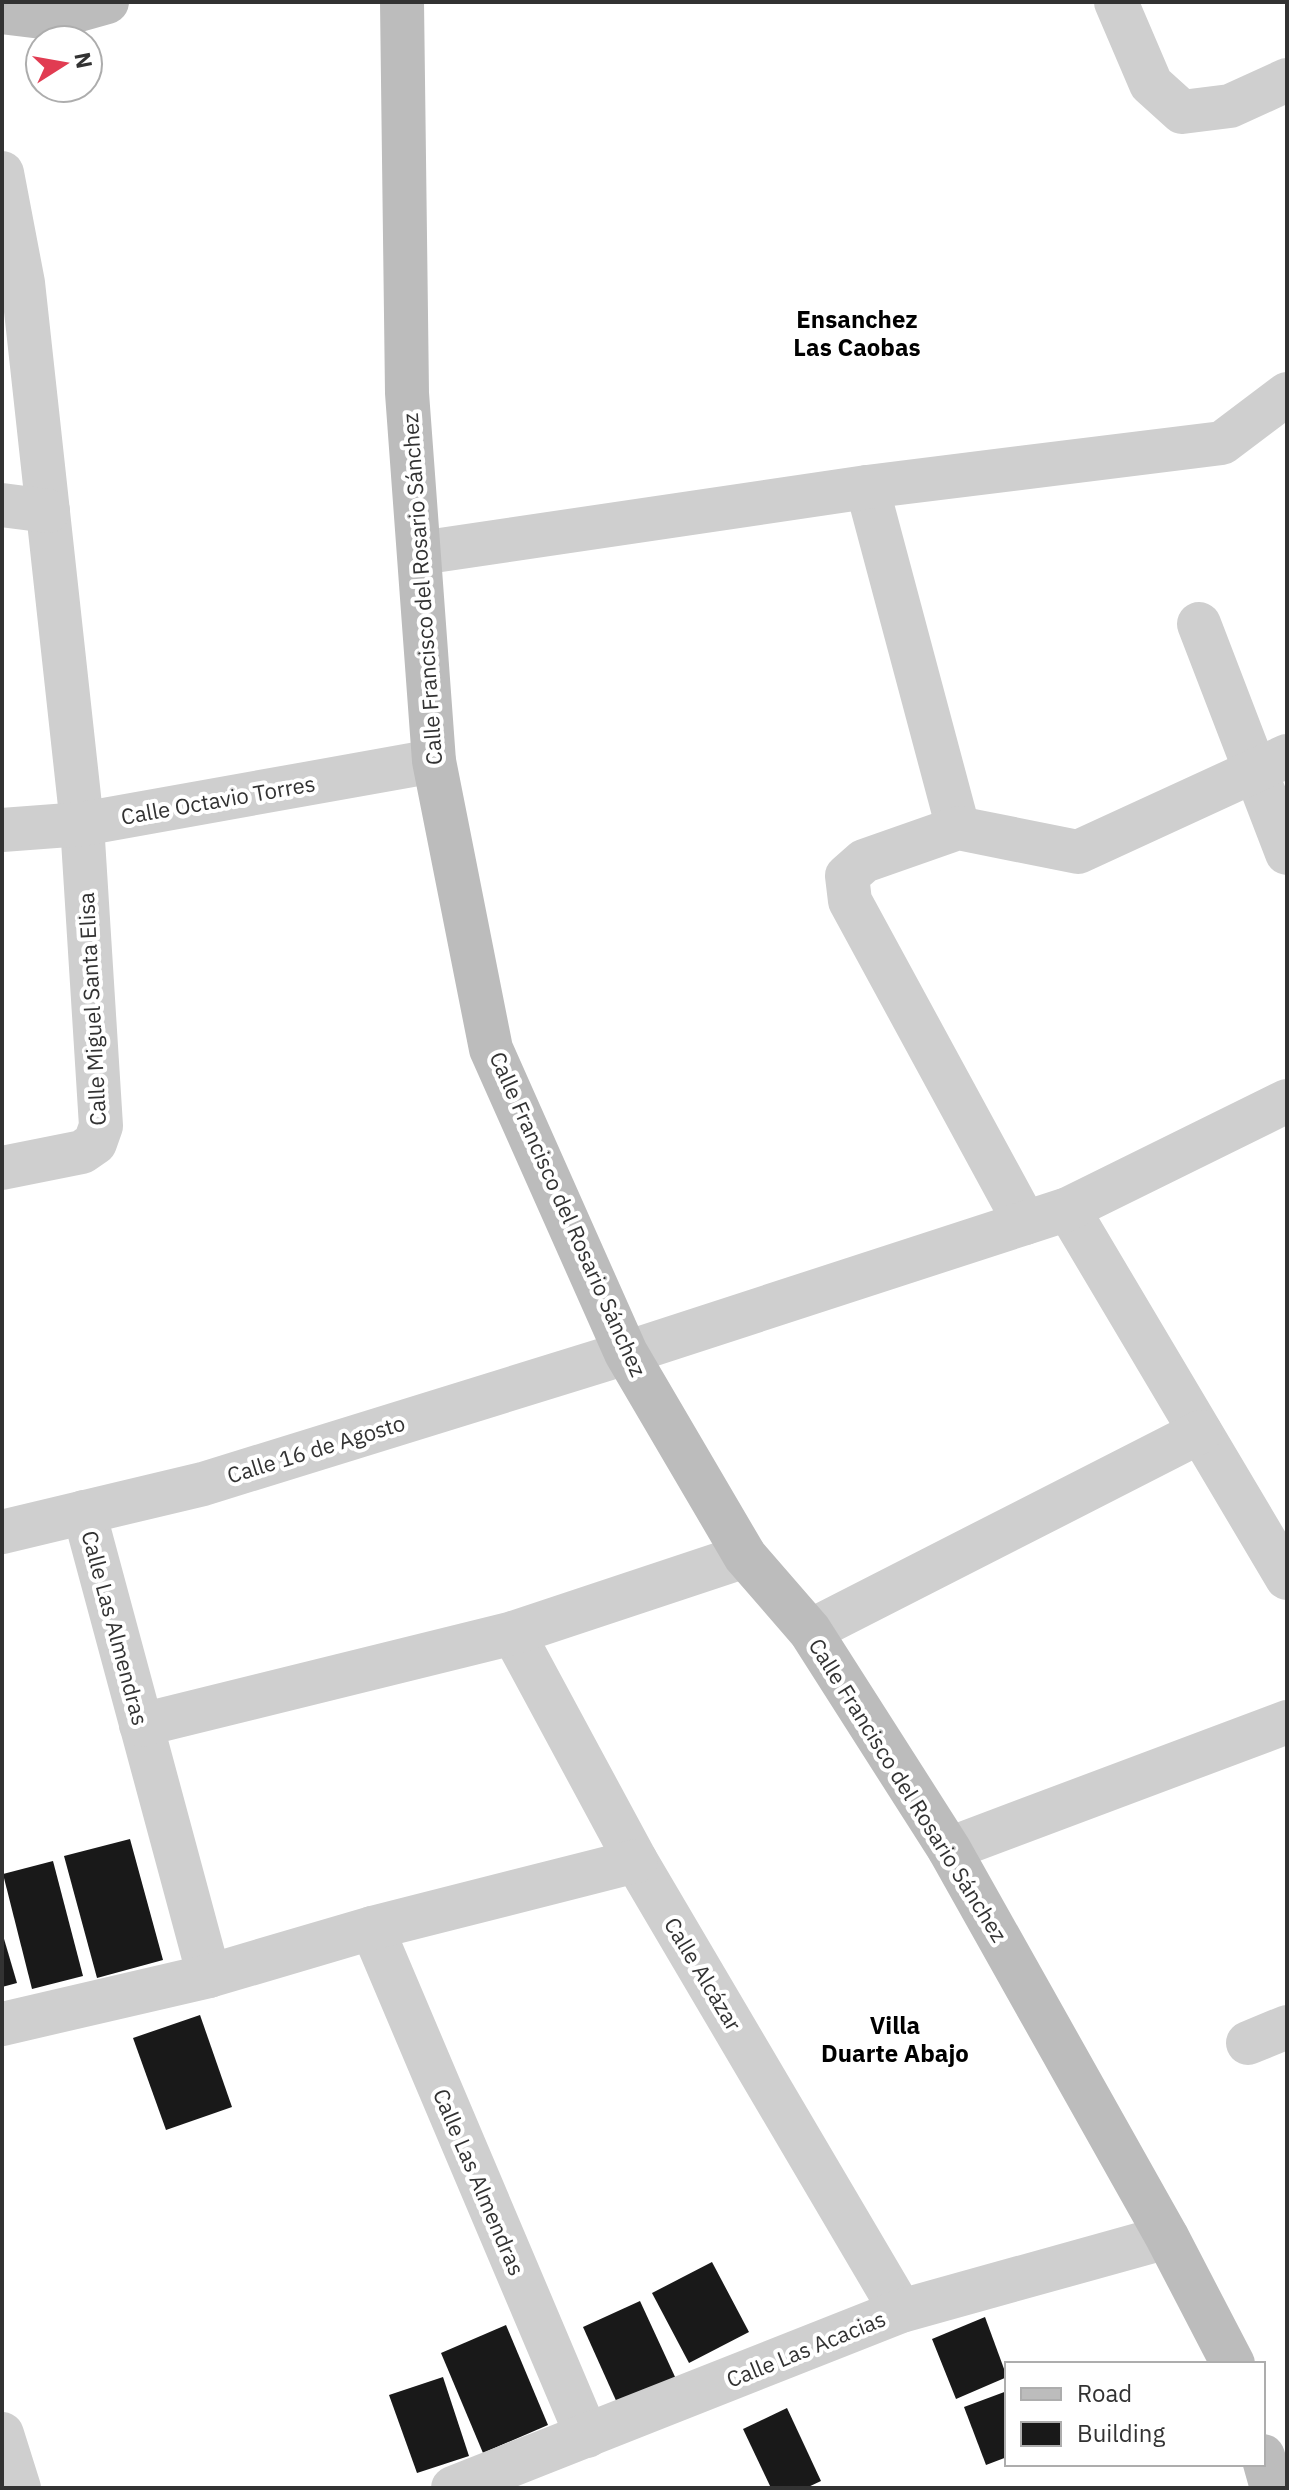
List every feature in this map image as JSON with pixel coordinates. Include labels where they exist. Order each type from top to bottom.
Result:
[{"type":"street","points":[[2,12],[50,18],[107,2]]},
{"type":"street","name":"Calle Francisco del Rosario Sánchez","points":[[402,2],[407,393],[434,761],[491,1049],[626,1353],[745,1556],[810,1631],[949,1849],[1167,2237],[1232,2362]]},
{"type":"street","points":[[1116,2],[1151,84],[1182,112],[1230,106],[1287,80]]},
{"type":"street","name":"Calle Miguel Santa Elisa","points":[[2,173],[13,280],[48,511],[82,824],[101,1126],[95,1143],[82,1152],[2,1168]]},
{"type":"street","points":[[420,553],[867,487],[1222,443],[1287,394]]},
{"type":"street","points":[[867,487],[958,828]]},
{"type":"street","points":[[2,505],[48,511]]},
{"type":"street","points":[[1199,624],[1270,762],[1287,853]]},
{"type":"street","name":"Calle Octavio Torres","points":[[2,830],[82,824],[434,761]]},
{"type":"street","points":[[1025,1223],[850,901],[847,876],[864,861],[958,828],[1078,852],[1270,762]]},
{"type":"street","name":"Calle 16 de Agosto","points":[[2,1532],[203,1484],[626,1353],[1068,1209],[1287,1101]]},
{"type":"street","points":[[1068,1209],[1287,1578]]},
{"type":"street","points":[[810,1631],[1200,1432]]},
{"type":"street","name":"Calle Las Almendras","points":[[84,1512],[209,1976]]},
{"type":"street","points":[[141,1725],[513,1633],[745,1556]]},
{"type":"street","name":"Calle Alcázar","points":[[513,1633],[636,1861],[901,2311]]},
{"type":"street","points":[[949,1849],[1287,1722]]},
{"type":"street","points":[[2,2024],[209,1976],[372,1928],[636,1861]]},
{"type":"street","name":"Calle Las Almendras","points":[[372,1928],[587,2436]]},
{"type":"street","name":"Calle Las Acacias","points":[[453,2488],[901,2311],[1167,2237]]},
{"type":"street","points":[[2,2434],[19,2488]]},
{"type":"street","points":[[1265,2463],[1272,2488]]},
{"type":"building","points":[[130,1839],[163,1960],[97,1978],[64,1856]]},
{"type":"building","points":[[53,1861],[83,1976],[32,1989],[3,1874]]},
{"type":"building","points":[[2,1932],[17,1983],[2,1987]]},
{"type":"building","points":[[200,2015],[232,2107],[166,2130],[133,2038]]},
{"type":"building","points":[[712,2262],[749,2332],[689,2363],[652,2293]]},
{"type":"building","points":[[640,2301],[676,2379],[618,2405],[583,2327]]},
{"type":"building","points":[[985,2317],[1005,2378],[956,2399],[932,2339]]},
{"type":"building","points":[[506,2325],[548,2425],[483,2453],[441,2353]]},
{"type":"building","points":[[443,2377],[469,2456],[417,2473],[389,2395]]},
{"type":"building","points":[[1005,2392],[1005,2458],[986,2465],[964,2407]]},
{"type":"building","points":[[787,2408],[821,2481],[806,2488],[771,2488],[743,2429]]},
{"type":"district","name":"Ensanchez Las Caobas","points":[[857,334]]},
{"type":"district","name":"Villa Duarte Abajo","points":[[895,2040]]}]
